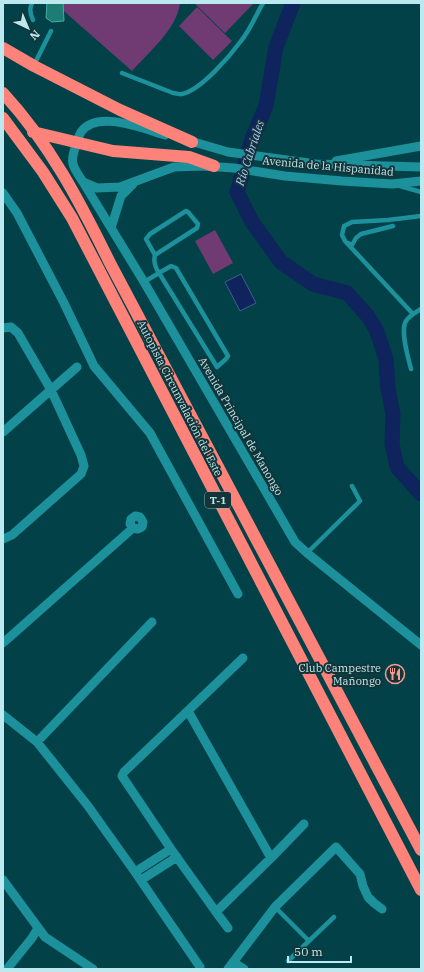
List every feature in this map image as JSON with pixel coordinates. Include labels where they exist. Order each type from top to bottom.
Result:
[{"type":"highway","points":[[3,48],[34,66],[120,110],[192,142]]},
{"type":"highway","name":"Autopista Circunvalación del Este","points":[[3,93],[42,142],[71,186],[110,263],[421,850]]},
{"type":"highway","name":"Autopista Circunvalación del Este","points":[[3,118],[44,172],[72,218],[421,890]]},
{"type":"highway","points":[[3,124],[50,137],[113,151],[189,156],[214,166]]},
{"type":"street","name":"Avenida de la Hispanidad","points":[[421,167],[316,164],[228,152],[118,122],[105,120],[91,124],[81,131],[71,156],[74,169],[83,182],[97,188],[120,188],[174,167],[214,166],[285,176],[392,184],[421,181]]},
{"type":"street","points":[[316,164],[421,146]]},
{"type":"street","points":[[111,228],[122,196],[136,181]]},
{"type":"street","name":"Avenida Principal de Manongo","points":[[83,182],[144,282],[295,542],[421,645]]},
{"type":"street","points":[[3,193],[17,213],[94,366],[150,433],[238,594]]},
{"type":"street","points":[[3,328],[11,327],[18,333],[51,390],[81,456],[84,466],[81,474],[12,535],[3,539]]},
{"type":"street","points":[[3,432],[77,367]]},
{"type":"street","points":[[3,643],[133,528]]},
{"type":"street","points":[[37,742],[152,622]]},
{"type":"street","points":[[228,928],[171,849],[122,776],[124,772],[243,658]]},
{"type":"street","points":[[188,711],[271,858]]},
{"type":"street","points":[[3,715],[37,742],[88,806],[141,880],[200,967]]},
{"type":"street","points":[[216,912],[304,824]]},
{"type":"street","points":[[244,969],[230,966],[275,907],[336,847],[360,874],[368,897],[382,909]]},
{"type":"street","points":[[135,872],[171,849]]},
{"type":"street","points":[[141,880],[177,857]]},
{"type":"street","points":[[3,880],[46,937],[93,969]]},
{"type":"street","points":[[7,969],[32,938],[38,928]]},
{"type":"lane","points":[[32,3],[30,6],[30,14],[33,20]]},
{"type":"lane","points":[[122,73],[173,93],[182,94],[196,88],[223,63],[242,40],[263,3]]},
{"type":"lane","points":[[34,66],[51,31]]},
{"type":"lane","points":[[392,184],[421,192]]},
{"type":"lane","points":[[144,282],[159,273],[171,266],[176,268],[228,356],[226,359],[217,367],[159,273],[155,266],[155,255],[146,239],[148,236],[186,211],[188,212],[198,224],[197,228],[155,255]]},
{"type":"lane","points":[[413,314],[345,241],[342,235],[344,226],[352,222],[421,216]]},
{"type":"lane","points":[[345,241],[352,245],[356,238],[361,234],[393,226]]},
{"type":"lane","points":[[411,369],[404,334],[404,326],[406,321],[413,314],[421,309]]},
{"type":"lane","points":[[307,553],[360,501],[352,486]]},
{"type":"lane","points":[[275,907],[309,941]]},
{"type":"lane","points":[[288,961],[334,918]]},
{"type":"shaded area","points":[[57,3],[180,3],[178,13],[168,31],[132,71],[57,5]]},
{"type":"shaded area","points":[[194,3],[254,3],[225,33]]},
{"type":"shaded area","points":[[197,7],[232,41],[213,60],[179,26]]},
{"type":"shaded area","points":[[215,230],[233,263],[213,274],[195,241]]},
{"type":"water","points":[[241,274],[256,303],[240,311],[225,282]]},
{"type":"building","points":[[47,3],[63,3],[64,21],[52,22],[46,18]]},
{"type":"waterway","name":"Río Cabriales","points":[[293,3],[276,47],[266,106],[252,139],[237,192],[252,222],[281,262],[313,284],[347,293],[367,315],[376,329],[386,359],[388,389],[393,414],[392,444],[397,467],[421,494]]},
{"type":"place","name":"Club Campestre Mañongo","points":[[395,674]]}]
